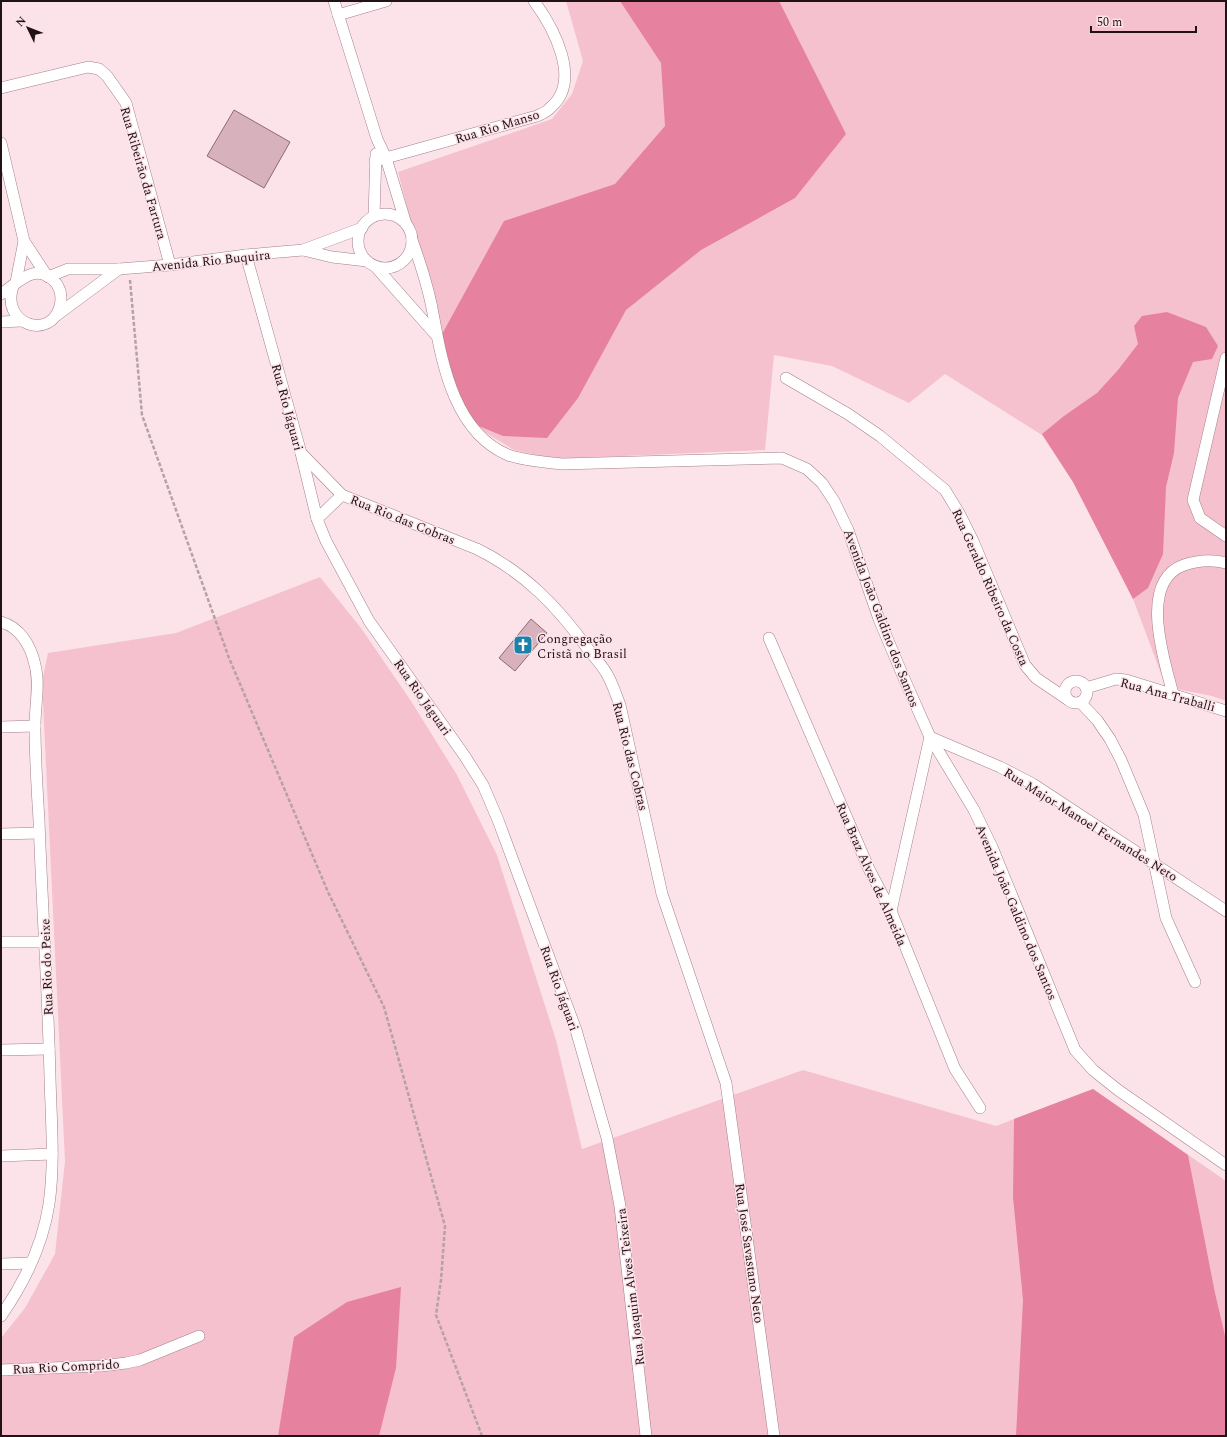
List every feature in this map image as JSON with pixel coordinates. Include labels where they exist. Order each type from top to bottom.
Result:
[{"type":"street","points":[[303,250],[332,257],[371,263],[384,268],[392,267],[400,263],[409,253],[412,240],[411,232],[406,224],[386,158],[377,139],[334,1]]},
{"type":"street","points":[[338,15],[386,1]]},
{"type":"street","name":"Rua Rio Manso","points":[[375,160],[537,116],[550,108],[559,97],[563,86],[565,69],[562,54],[544,15],[534,1]]},
{"type":"street","name":"Rua Ribeirão da Fartura","points":[[1,88],[88,67],[99,69],[107,76],[126,103],[170,265]]},
{"type":"street","points":[[374,216],[377,139]]},
{"type":"street","points":[[2,151],[24,241],[47,276],[58,285],[61,293],[62,301],[56,316]]},
{"type":"street","points":[[406,224],[392,214],[374,216],[367,221],[362,228],[359,236],[359,245],[362,254],[436,335]]},
{"type":"street","points":[[303,250],[362,228]]},
{"type":"street","name":"Avenida João Galdino dos Santos","points":[[412,240],[434,318],[436,335],[453,391],[464,415],[474,431],[490,444],[508,455],[534,461],[562,464],[776,458],[797,463],[808,469],[822,482],[834,501],[848,530],[879,619],[930,737],[974,810],[992,847],[1075,1050],[1093,1070],[1118,1090],[1226,1166]]},
{"type":"street","points":[[21,322],[14,316],[10,308],[9,300],[24,241]]},
{"type":"street","name":"Avenida Rio Buquira","points":[[47,276],[68,269],[124,269],[303,250]]},
{"type":"street","name":"Rua Rio Jáguari","points":[[246,255],[301,453],[317,519],[339,566],[369,620],[464,755],[483,786],[498,820],[576,1030],[607,1138]]},
{"type":"street","points":[[1,322],[21,322],[35,326],[50,321],[124,269]]},
{"type":"street","points":[[1,294],[30,274],[47,276]]},
{"type":"street","points":[[1226,358],[1193,500],[1200,518],[1226,536]]},
{"type":"street","name":"Rua Geraldo Ribeiro da Costa","points":[[786,378],[848,414],[880,436],[945,490],[959,513],[972,541],[1025,665],[1031,674],[1067,699]]},
{"type":"street","name":"Rua Rio das Cobras","points":[[301,453],[342,495],[495,558],[520,575],[547,598],[573,627],[608,676],[620,705],[662,894],[684,963],[723,1070]]},
{"type":"street","points":[[317,519],[342,495]]},
{"type":"street","points":[[1173,694],[1159,634],[1159,593],[1170,574],[1179,567],[1195,561],[1207,560],[1213,560],[1226,564]]},
{"type":"street","name":"Rua Rio do Peixe","points":[[1,622],[10,625],[19,632],[30,646],[36,666],[35,726],[50,1049],[52,1154],[49,1204],[43,1232],[31,1263],[15,1296],[1,1316]]},
{"type":"street","name":"Rua Braz Alves de Almeida","points":[[769,638],[869,869],[891,911],[956,1069],[980,1108]]},
{"type":"street","name":"Rua Ana Traballi","points":[[1086,688],[1116,679],[1126,680],[1226,710]]},
{"type":"street","points":[[1042,682],[1069,684],[1079,682],[1086,688],[1087,695],[1080,702],[1073,703],[1067,699],[1065,692],[1069,684]]},
{"type":"street","points":[[1080,702],[1097,720],[1121,760],[1144,815],[1166,918],[1195,982]]},
{"type":"street","points":[[1,727],[35,726]]},
{"type":"street","points":[[891,911],[930,737]]},
{"type":"street","name":"Rua Major Manoel Fernandes Neto","points":[[930,737],[1000,767],[1033,784],[1154,862],[1226,911]]},
{"type":"street","points":[[1,834],[39,833]]},
{"type":"street","points":[[1,942],[45,942]]},
{"type":"street","points":[[1,1050],[50,1049]]},
{"type":"street","name":"Rua José Savastano Neto","points":[[723,1070],[737,1155],[774,1436]]},
{"type":"street","name":"Rua Joaquim Alves Teixeira","points":[[607,1138],[620,1206],[646,1436]]},
{"type":"street","points":[[1,1156],[52,1154]]},
{"type":"street","points":[[1,1264],[31,1263]]},
{"type":"street","name":"Rua Rio Comprido","points":[[1,1370],[101,1366],[126,1363],[140,1360],[199,1336]]},
{"type":"path","points":[[124,269],[142,416],[229,658],[328,892],[384,1008],[445,1226],[442,1280],[436,1315],[482,1436]]},
{"type":"shaded area","points":[[566,1],[1226,1],[1226,701],[1212,696],[1166,687],[1133,599],[1073,482],[1042,435],[945,374],[909,403],[832,366],[774,355],[765,450],[553,459],[514,450],[478,428],[453,383],[398,172],[552,119],[572,94],[583,61]]},
{"type":"shaded area","points":[[620,1],[779,1],[846,134],[795,198],[701,250],[626,310],[578,398],[547,438],[503,436],[469,422],[453,391],[441,336],[504,221],[615,184],[665,126],[661,63]]},
{"type":"shaded area","points":[[1167,312],[1206,327],[1218,346],[1212,359],[1193,362],[1178,398],[1174,453],[1166,487],[1163,554],[1148,588],[1133,599],[1073,482],[1042,434],[1064,416],[1097,393],[1118,370],[1138,344],[1134,326],[1142,316]]},
{"type":"shaded area","points":[[320,577],[361,628],[411,701],[457,775],[497,855],[556,1040],[582,1149],[803,1070],[996,1126],[1093,1089],[1226,1181],[1226,1436],[1,1436],[1,1338],[25,1308],[55,1254],[65,1161],[42,682],[48,653],[176,633]]},
{"type":"shaded area","points":[[1093,1089],[1188,1155],[1215,1293],[1226,1340],[1226,1436],[1016,1436],[1023,1300],[1013,1197],[1014,1119]]},
{"type":"shaded area","points":[[401,1287],[396,1368],[379,1436],[278,1436],[294,1337],[347,1302]]},
{"type":"building","points":[[234,110],[290,142],[264,188],[207,156]]},
{"type":"building","name":"Congregação Cristã no Brasil","points":[[531,619],[547,633],[515,671],[499,658]]},
{"type":"place","name":"Congregação Cristã no Brasil","points":[[523,645]]}]
